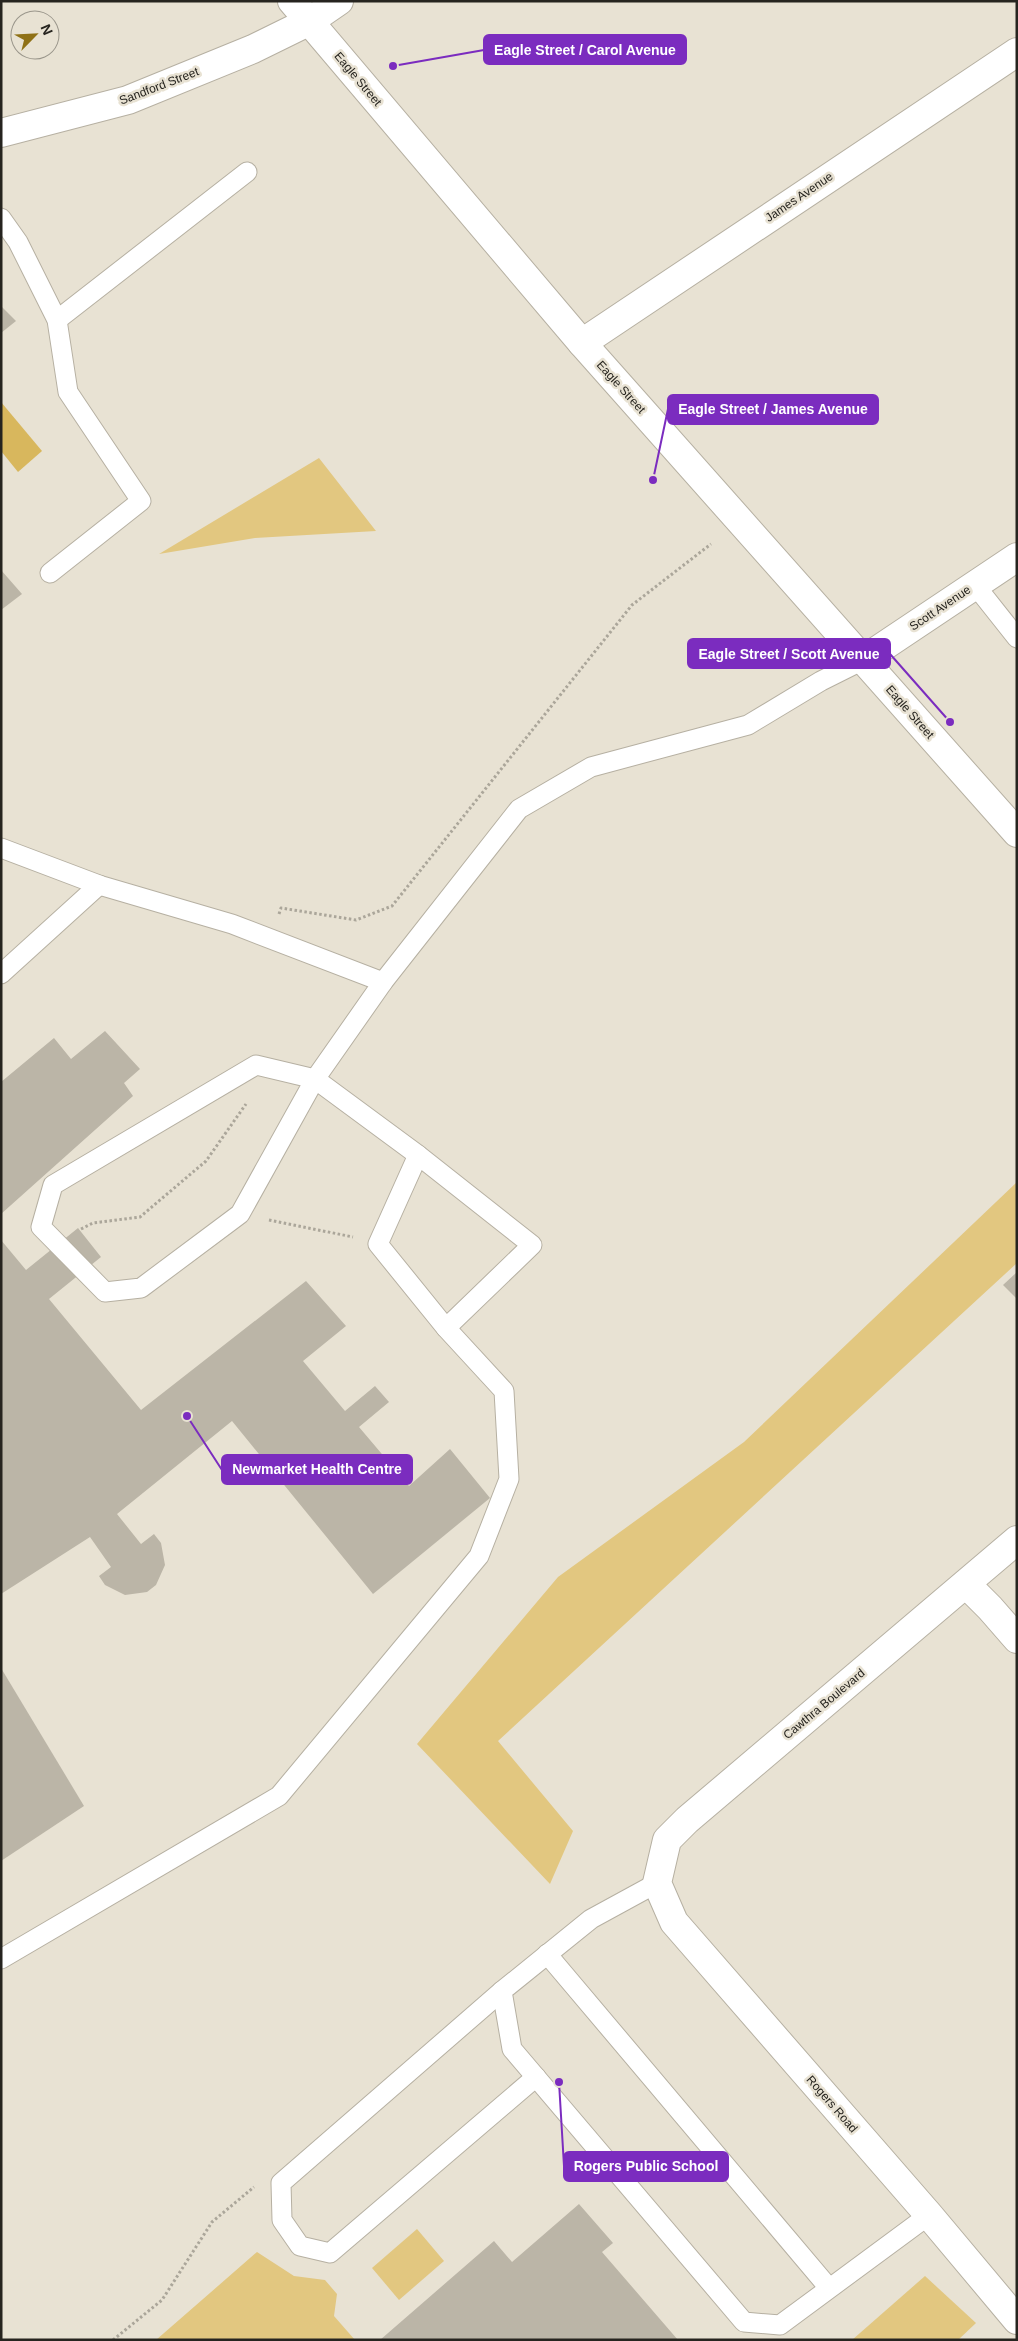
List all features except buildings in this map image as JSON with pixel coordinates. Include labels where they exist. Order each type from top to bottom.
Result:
[{"type":"street","name":"Eagle Street","points":[[292,1],[582,343],[1017,833]]},
{"type":"street","name":"Sandford Street","points":[[1,133],[128,100],[253,49],[310,21],[339,1]]},
{"type":"street","name":"James Avenue","points":[[582,343],[1017,52]]},
{"type":"street","name":"Scott Avenue","points":[[863,660],[1017,557]]},
{"type":"street","name":"Cawthra Boulevard","points":[[656,1883],[667,1840],[687,1820],[1017,1540]]},
{"type":"street","points":[[966,1584],[1017,1639]]},
{"type":"street","name":"Rogers Road","points":[[656,1883],[674,1922],[929,2215],[1017,2320]]},
{"type":"lane","points":[[57,320],[247,172]]},
{"type":"lane","points":[[1,218],[18,242],[57,320],[68,392],[141,501],[50,573]]},
{"type":"lane","points":[[975,585],[1017,638]]},
{"type":"lane","points":[[446,1328],[532,1245],[418,1155],[315,1079],[256,1065],[53,1185],[41,1227],[105,1292],[142,1288],[240,1214],[315,1079],[383,982],[519,809],[592,768],[748,725],[820,682],[863,660]]},
{"type":"lane","points":[[1,848],[100,885],[232,924],[271,941],[383,982]]},
{"type":"lane","points":[[1,974],[100,885]]},
{"type":"lane","points":[[1,1960],[279,1796],[480,1556],[510,1478],[504,1391],[446,1328],[378,1244],[418,1155]]},
{"type":"lane","points":[[536,2077],[330,2253],[300,2246],[282,2220],[281,2183],[547,1954],[591,1919],[656,1883]]},
{"type":"lane","points":[[547,1954],[829,2288]]},
{"type":"lane","points":[[502,1991],[512,2049],[744,2322],[780,2325],[929,2215]]},
{"type":"path","points":[[271,941],[281,908],[356,920],[392,906],[632,605],[711,544]]},
{"type":"path","points":[[56,1242],[93,1223],[140,1217],[206,1161],[271,1069]]},
{"type":"path","points":[[240,1214],[378,1244]]},
{"type":"shaded area","points":[[1,402],[42,451],[18,472],[1,451]]},
{"type":"shaded area","points":[[319,458],[376,531],[255,538],[159,554]]},
{"type":"shaded area","points":[[1017,1182],[1017,1263],[498,1741],[573,1831],[550,1884],[417,1744],[558,1577],[744,1442]]},
{"type":"shaded area","points":[[417,2229],[444,2261],[399,2300],[372,2268]]},
{"type":"shaded area","points":[[257,2252],[294,2276],[325,2280],[337,2294],[334,2316],[355,2340],[156,2340]]},
{"type":"shaded area","points":[[925,2276],[976,2323],[958,2340],[852,2340]]},
{"type":"place","name":"Eagle Street / Carol Avenue","points":[[393,66]]},
{"type":"place","name":"Eagle Street / James Avenue","points":[[653,480]]},
{"type":"place","name":"Eagle Street / Scott Avenue","points":[[950,722]]},
{"type":"place","name":"Newmarket Health Centre","points":[[187,1416]]},
{"type":"place","name":"Rogers Public School","points":[[559,2082]]}]
